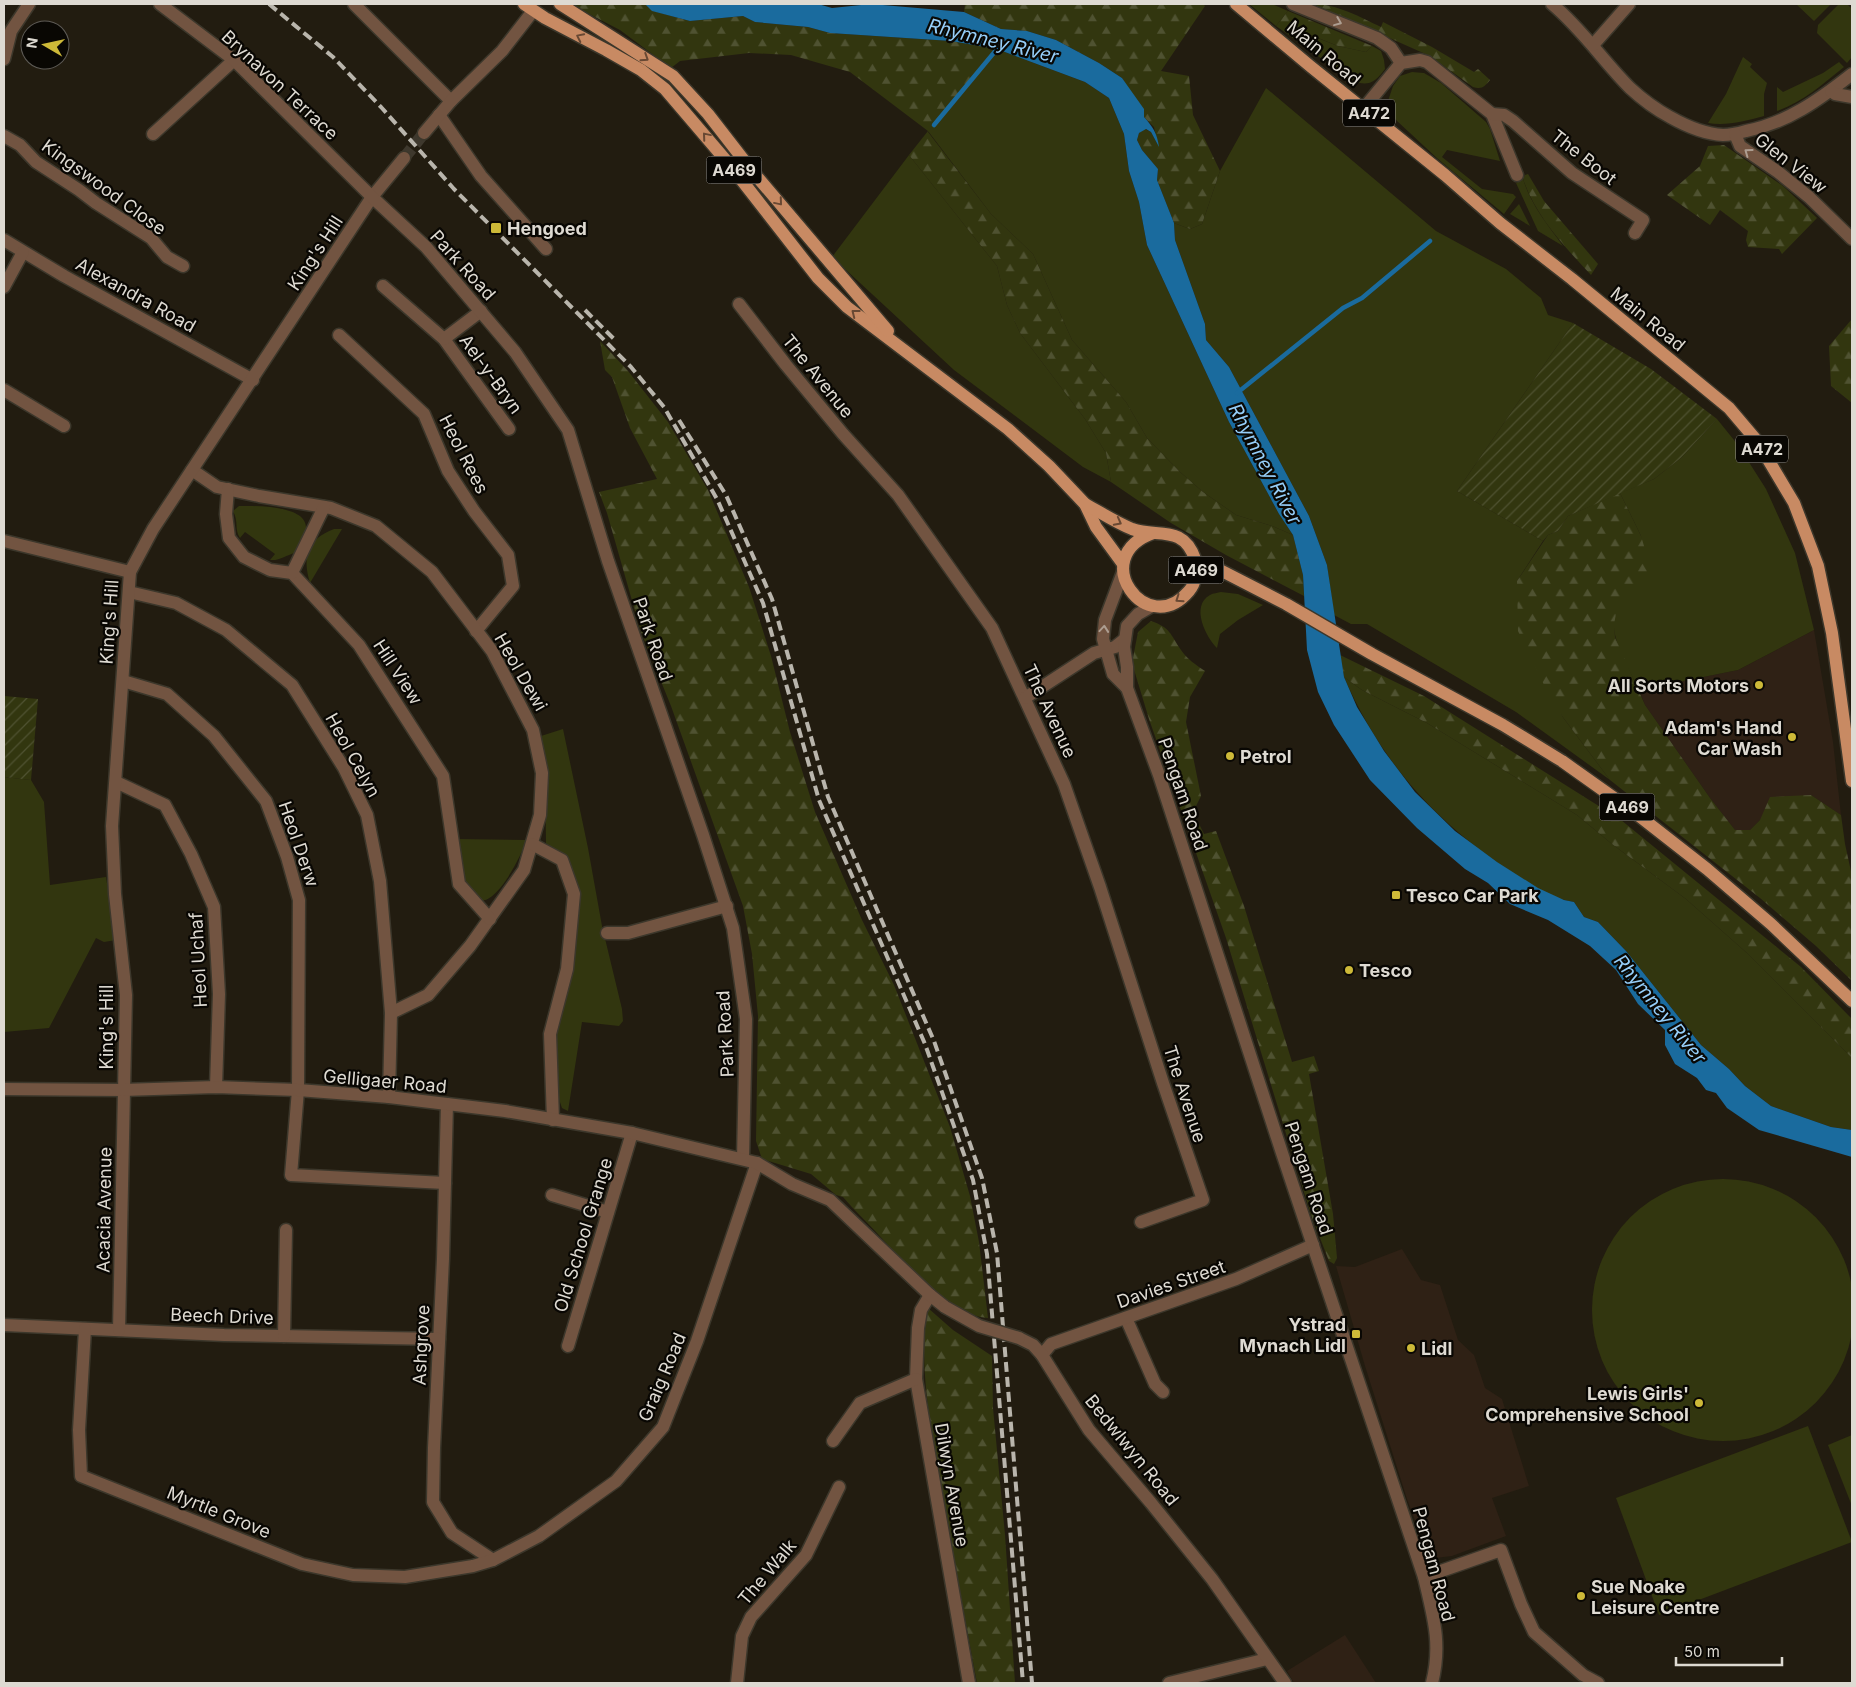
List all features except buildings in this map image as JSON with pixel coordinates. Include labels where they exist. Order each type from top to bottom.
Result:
[{"type":"main road","name":"A469","points":[[560,4],[673,76],[708,114],[753,172],[884,327],[922,364]]},
{"type":"main road","name":"Main Road","points":[[1236,4],[1445,175],[1500,223],[1729,408],[1757,441],[1794,503],[1818,566],[1832,633],[1852,780]]},
{"type":"main road","name":"A469","points":[[529,7],[641,70],[665,89],[729,164],[818,278],[846,306],[1008,429],[1049,466],[1085,504],[1096,527],[1123,568],[1126,586],[1133,596],[1152,606],[1162,607],[1184,598],[1192,588],[1196,576],[1196,564],[1193,552],[1181,540],[1165,533],[1134,530],[1085,504]]},
{"type":"main road","points":[[1123,568],[1127,553],[1134,544],[1142,536],[1153,533]]},
{"type":"main road","name":"A469","points":[[1196,564],[1218,570],[1286,604],[1562,761],[1707,869],[1764,918],[1852,1001]]},
{"type":"street","points":[[4,59],[11,31],[29,4]]},
{"type":"street","name":"Brynavon Terrace","points":[[160,4],[234,60],[372,197]]},
{"type":"street","points":[[354,4],[451,101]]},
{"type":"street","name":"Main Road","points":[[1293,4],[1377,38],[1391,48],[1401,64]]},
{"type":"street","points":[[1552,4],[1572,22],[1630,88],[1644,100],[1678,121],[1694,129],[1709,133],[1735,134],[1780,122],[1801,111],[1852,74]]},
{"type":"street","points":[[1593,45],[1629,4]]},
{"type":"street","points":[[424,133],[451,101],[502,50],[529,7]]},
{"type":"street","points":[[153,134],[234,60]]},
{"type":"street","points":[[1364,108],[1401,64],[1420,60],[1427,62],[1492,114],[1517,175]]},
{"type":"street","points":[[1830,91],[1835,94],[1852,97]]},
{"type":"street","name":"The Boot","points":[[1492,114],[1504,116],[1513,121],[1572,173],[1643,220],[1635,233]]},
{"type":"street","points":[[439,116],[482,176],[546,249]]},
{"type":"street","name":"Glen View","points":[[1735,134],[1740,146],[1810,197],[1852,239]]},
{"type":"street","name":"Kingswood Close","points":[[4,136],[20,145],[36,162],[151,238],[167,257],[183,266]]},
{"type":"street","name":"King's Hill","points":[[123,1090],[126,995],[115,894],[112,826],[130,572],[153,529],[372,197],[404,158]]},
{"type":"street","name":"Park Road","points":[[372,197],[426,247],[481,311],[515,352],[568,430],[608,561],[733,928],[746,1020],[743,1159]]},
{"type":"street","name":"Alexandra Road","points":[[4,240],[253,380]]},
{"type":"street","points":[[4,287],[23,252]]},
{"type":"street","name":"Ael-y-Bryn","points":[[383,286],[444,339],[509,429]]},
{"type":"street","name":"The Avenue","points":[[739,304],[843,434],[898,496],[992,628],[1064,784],[1100,887],[1202,1200],[1141,1222]]},
{"type":"street","name":"Ael-y-Bryn","points":[[444,339],[481,311]]},
{"type":"street","name":"Heol Rees","points":[[339,335],[424,414],[448,471],[474,511],[508,555],[513,586],[476,631]]},
{"type":"street","points":[[4,390],[64,426]]},
{"type":"street","name":"Heol Dewi","points":[[192,470],[217,487],[331,508],[376,526],[432,572],[492,651],[533,730],[542,773],[540,815],[524,870],[470,946],[428,995],[391,1013]]},
{"type":"street","points":[[228,489],[226,514],[229,538],[244,557],[270,570],[292,573],[324,507]]},
{"type":"street","points":[[4,542],[130,572]]},
{"type":"street","name":"Pengam Road","points":[[1123,568],[1105,620],[1103,639],[1113,674],[1127,688]]},
{"type":"street","name":"Hill View","points":[[292,573],[360,645],[443,776],[460,884],[490,919]]},
{"type":"street","name":"Heol Celyn","points":[[129,592],[176,603],[226,630],[292,685],[344,768],[367,815],[380,881],[391,1013],[389,1096]]},
{"type":"street","name":"Pengam Road","points":[[1152,606],[1138,614],[1127,626],[1124,647],[1127,667],[1127,688],[1159,774],[1313,1246],[1424,1577],[1438,1646],[1432,1683]]},
{"type":"street","points":[[1025,698],[1094,654],[1115,647],[1125,640]]},
{"type":"street","name":"Heol Derw","points":[[123,681],[166,694],[214,736],[266,801],[287,857],[300,900],[298,1090],[291,1175],[445,1182]]},
{"type":"street","name":"Heol Uchaf","points":[[116,782],[165,805],[191,854],[214,907],[219,994],[216,1087]]},
{"type":"street","points":[[532,844],[562,860],[574,894],[567,970],[550,1034],[553,1120]]},
{"type":"street","points":[[607,933],[628,933],[727,906]]},
{"type":"street","name":"Gelligaer Road","points":[[4,1089],[123,1090],[216,1087],[389,1096],[505,1111],[632,1133],[757,1163]]},
{"type":"street","name":"Acacia Avenue","points":[[119,1330],[123,1090]]},
{"type":"street","name":"Ashgrove","points":[[447,1104],[433,1502],[452,1533],[493,1560]]},
{"type":"street","name":"Old School Grange","points":[[568,1346],[632,1133]]},
{"type":"street","name":"Bedwlwyn Road","points":[[757,1163],[792,1184],[830,1200],[945,1307],[980,1326],[1019,1338],[1033,1345],[1042,1355],[1089,1430],[1152,1503],[1212,1579],[1285,1683]]},
{"type":"street","name":"Graig Road","points":[[493,1560],[539,1536],[616,1481],[663,1426],[706,1316],[757,1163]]},
{"type":"street","points":[[552,1195],[608,1212]]},
{"type":"street","points":[[284,1336],[286,1230]]},
{"type":"street","name":"Davies Street","points":[[1042,1355],[1051,1344],[1236,1279],[1313,1246]]},
{"type":"street","name":"Dilwyn Avenue","points":[[930,1295],[921,1310],[918,1328],[916,1379],[968,1683]]},
{"type":"street","points":[[1126,1318],[1155,1384],[1164,1392]]},
{"type":"street","name":"Beech Drive","points":[[4,1325],[439,1340]]},
{"type":"street","name":"Myrtle Grove","points":[[85,1329],[79,1430],[81,1476],[302,1564],[353,1575],[405,1577],[473,1566],[493,1560]]},
{"type":"street","points":[[833,1441],[860,1403],[916,1379]]},
{"type":"street","name":"The Walk","points":[[738,1683],[742,1636],[751,1617],[806,1556],[839,1487]]},
{"type":"street","points":[[1424,1577],[1501,1550],[1521,1604],[1534,1632],[1585,1679],[1598,1683]]},
{"type":"street","points":[[1170,1683],[1267,1659]]},
{"type":"shaded area","points":[[1814,630],[1833,742],[1841,815],[1811,795],[1760,820],[1750,830],[1735,830],[1710,798],[1645,705],[1639,690],[1738,670]]},
{"type":"shaded area","points":[[1402,1249],[1421,1280],[1440,1285],[1458,1340],[1474,1355],[1485,1388],[1502,1399],[1529,1486],[1492,1498],[1506,1536],[1452,1556],[1435,1558],[1428,1555],[1407,1499],[1336,1266],[1355,1267]]},
{"type":"shaded area","points":[[1345,1635],[1376,1683],[1294,1683],[1287,1671]]},
{"type":"green space","points":[[570,4],[645,4],[653,11],[690,21],[743,16],[755,22],[808,27],[830,33],[951,41],[997,49],[928,132],[991,214],[1033,254],[1072,340],[1126,402],[1147,438],[1180,472],[1203,492],[1236,515],[1272,526],[1293,535],[1303,575],[1304,596],[1226,555],[1171,523],[1111,482],[1106,453],[1085,419],[1020,333],[1007,305],[997,266],[909,155],[928,131],[850,72],[791,55],[749,53],[680,61],[671,68],[620,30]]},
{"type":"green space","points":[[965,4],[1203,4],[1205,6],[1161,71],[1189,76],[1193,115],[1220,171],[1202,224],[1190,229],[1174,223],[1157,180],[1158,169],[1142,150],[1137,140],[1139,133],[1145,129],[1151,132],[1158,145],[1154,127],[1144,117],[1122,78],[1099,63],[1056,40],[1027,31],[1001,29],[964,12]]},
{"type":"green space","points":[[1249,4],[1272,4],[1288,11],[1276,26]]},
{"type":"green space","points":[[1313,4],[1340,9],[1381,27],[1383,22],[1432,47],[1474,72],[1478,69],[1490,80],[1483,87],[1473,87],[1430,56]]},
{"type":"green space","points":[[1796,4],[1831,4],[1814,21]]},
{"type":"green space","points":[[1839,4],[1847,4],[1852,9],[1852,57],[1847,63],[1817,33],[1818,25]]},
{"type":"green space","points":[[1288,11],[1372,46],[1366,52],[1338,46],[1306,33],[1286,33],[1276,26]]},
{"type":"green space","points":[[1286,33],[1305,33],[1338,46],[1366,52],[1372,46],[1381,51],[1385,69],[1370,83],[1366,84],[1351,80]]},
{"type":"green space","points":[[997,49],[1085,82],[1109,98],[1124,134],[1129,171],[1139,202],[1147,245],[1229,422],[1279,514],[1293,535],[1272,526],[1236,515],[1203,492],[1180,472],[1147,438],[1126,402],[1072,340],[1033,254],[991,214],[928,131]]},
{"type":"green space","points":[[1743,57],[1752,64],[1750,67],[1767,83],[1764,94],[1764,116],[1729,123],[1708,123],[1726,94]]},
{"type":"green space","points":[[1839,62],[1844,67],[1828,80],[1804,98],[1777,111],[1777,87],[1783,92],[1823,73]]},
{"type":"green space","points":[[1412,72],[1424,73],[1441,83],[1486,122],[1500,161],[1447,150],[1442,157],[1482,189],[1513,194],[1516,197],[1504,214],[1438,159],[1397,121],[1389,111],[1388,101],[1393,86],[1400,76]]},
{"type":"green space","points":[[1266,88],[1436,231],[1506,269],[1541,298],[1548,315],[1573,323],[1457,491],[1543,541],[1517,581],[1562,716],[1610,780],[1516,712],[1367,624],[1351,624],[1334,615],[1327,565],[1309,516],[1229,367],[1206,340],[1205,324],[1175,240],[1174,223],[1190,229],[1202,224],[1220,171]]},
{"type":"green space","points":[[1724,145],[1783,186],[1817,218],[1782,254],[1779,249],[1748,247],[1746,240],[1748,231],[1720,210],[1710,225],[1667,195],[1700,166],[1708,146]]},
{"type":"green space","points":[[909,155],[997,266],[1007,305],[1020,333],[1085,419],[1106,453],[1111,482],[1083,467],[954,370],[832,257]]},
{"type":"green space","points":[[1528,174],[1544,201],[1598,264],[1591,275],[1552,230],[1535,206],[1523,179]]},
{"type":"green space","points":[[1523,179],[1535,206],[1563,246],[1538,231],[1516,183]]},
{"type":"green space","points":[[1519,204],[1530,226],[1510,214]]},
{"type":"green space","points":[[1852,319],[1852,403],[1831,386],[1829,346]]},
{"type":"green space","points":[[1573,323],[1651,369],[1717,419],[1681,458],[1654,479],[1568,516],[1558,531],[1548,535],[1543,541],[1457,491]]},
{"type":"green space","points":[[600,341],[628,371],[668,422],[708,490],[749,587],[771,656],[790,732],[815,812],[862,920],[894,985],[950,1127],[970,1196],[979,1242],[988,1318],[974,1315],[943,1298],[899,1257],[843,1197],[836,1195],[811,1174],[762,1159],[756,1141],[758,1016],[752,954],[743,906],[671,706],[641,632],[607,513],[599,492],[657,479],[630,428],[612,377],[605,370]]},
{"type":"green space","points":[[1717,419],[1738,445],[1766,489],[1795,553],[1814,630],[1738,670],[1639,690],[1621,652],[1614,631],[1616,613],[1644,581],[1641,536],[1620,493],[1654,479],[1681,458]]},
{"type":"green space","points":[[1620,493],[1641,536],[1647,556],[1647,571],[1645,581],[1616,614],[1614,624],[1615,637],[1645,705],[1710,798],[1735,830],[1750,830],[1760,820],[1770,797],[1811,795],[1841,815],[1852,876],[1852,981],[1816,946],[1760,898],[1610,780],[1562,716],[1545,687],[1518,631],[1517,581],[1548,535],[1558,531],[1568,516]]},
{"type":"green space","points":[[239,506],[278,508],[298,514],[304,520],[306,530],[295,553],[280,559],[270,560],[275,554],[245,532],[240,538],[233,511]]},
{"type":"green space","points":[[334,529],[342,529],[310,583],[307,565],[309,550],[318,538]]},
{"type":"green space","points":[[1221,592],[1238,594],[1263,605],[1238,620],[1220,634],[1217,648],[1208,637],[1202,622],[1201,606],[1204,600],[1211,594]]},
{"type":"green space","points":[[1151,621],[1163,626],[1186,656],[1205,671],[1190,697],[1186,722],[1201,796],[1193,812],[1204,834],[1216,831],[1244,906],[1292,1062],[1314,1056],[1319,1071],[1309,1074],[1333,1214],[1337,1258],[1334,1264],[1329,1261],[1311,1215],[1226,938],[1149,719],[1132,663],[1138,632]]},
{"type":"green space","points":[[1340,655],[1424,696],[1621,820],[1801,967],[1852,1019],[1852,1058],[1747,953],[1686,899],[1612,844],[1577,815],[1427,723],[1362,690],[1344,677]]},
{"type":"green space","points":[[1344,677],[1362,690],[1427,723],[1577,815],[1612,844],[1686,899],[1747,953],[1852,1058],[1852,1130],[1831,1127],[1771,1106],[1745,1086],[1729,1069],[1701,1045],[1626,951],[1598,922],[1584,917],[1574,902],[1550,895],[1513,873],[1459,833],[1435,811],[1393,763],[1359,708]]},
{"type":"green space","points":[[4,696],[38,699],[31,780],[4,777]]},
{"type":"green space","points":[[563,729],[623,1021],[619,1026],[582,1022],[568,1111],[562,1108],[555,1084],[553,1053],[577,894],[546,843],[545,774],[541,736]]},
{"type":"green space","points":[[4,777],[31,780],[44,802],[50,885],[106,877],[116,940],[104,942],[96,938],[49,1028],[4,1032]]},
{"type":"green space","points":[[454,839],[527,840],[502,886],[492,896],[483,901],[474,899],[465,888]]},
{"type":"green space","points":[[1723,1179],[1748,1182],[1773,1189],[1796,1201],[1824,1227],[1832,1237],[1844,1260],[1851,1285],[1854,1310],[1851,1335],[1844,1360],[1832,1383],[1806,1411],[1796,1419],[1773,1431],[1748,1438],[1723,1441],[1698,1438],[1673,1431],[1650,1419],[1622,1393],[1614,1383],[1602,1360],[1595,1335],[1592,1310],[1595,1285],[1602,1260],[1614,1237],[1640,1209],[1650,1201],[1673,1189],[1698,1182]]},
{"type":"green space","points":[[928,1308],[953,1330],[992,1356],[993,1408],[1005,1535],[1015,1683],[977,1683],[927,1399],[924,1353]]},
{"type":"green space","points":[[1808,1426],[1852,1542],[1659,1615],[1616,1498]]},
{"type":"green space","points":[[1852,1435],[1852,1506],[1828,1445]]},
{"type":"water","name":"Rhymney River","points":[[645,4],[818,4],[832,8],[871,4],[964,12],[1001,29],[1027,31],[1056,40],[1099,63],[1122,78],[1144,109],[1144,117],[1156,134],[1159,147],[1151,132],[1146,129],[1139,133],[1137,140],[1142,150],[1158,169],[1157,180],[1174,223],[1175,240],[1205,324],[1206,340],[1229,367],[1309,516],[1327,565],[1344,677],[1357,707],[1384,751],[1415,792],[1455,831],[1497,862],[1538,888],[1564,900],[1574,902],[1584,917],[1598,922],[1626,951],[1701,1045],[1729,1069],[1745,1086],[1771,1106],[1831,1127],[1852,1130],[1852,1157],[1759,1130],[1727,1108],[1716,1093],[1706,1090],[1697,1078],[1675,1064],[1665,1045],[1665,1030],[1638,1004],[1616,970],[1590,946],[1548,920],[1510,904],[1488,883],[1465,869],[1417,828],[1370,780],[1334,725],[1318,692],[1307,650],[1303,575],[1293,535],[1279,514],[1229,422],[1147,245],[1139,202],[1129,171],[1124,134],[1109,98],[1085,82],[997,49],[951,41],[830,33],[808,27],[755,22],[743,16],[690,21],[652,11]]},
{"type":"waterway","name":"Rhymney River","points":[[934,125],[997,49]]},
{"type":"waterway","name":"Rhymney River","points":[[1237,393],[1343,308],[1362,298],[1430,241]]},
{"type":"tunnel","points":[[404,158],[424,133]]},
{"type":"railway","points":[[269,4],[333,57],[381,107],[454,189],[631,367],[664,407],[717,499],[763,603],[819,800],[925,1044],[973,1180],[987,1254],[1023,1683]]},
{"type":"railway","points":[[585,310],[615,340]]},
{"type":"railway","points":[[679,420],[726,495],[772,599],[828,797],[934,1041],[982,1178],[997,1253],[1032,1683]]},
{"type":"place","name":"Hengoed","points":[[496,228]]},
{"type":"place","name":"All Sorts Motors","points":[[1759,685]]},
{"type":"place","name":"Adam's Hand Car Wash","points":[[1792,737]]},
{"type":"place","name":"Petrol","points":[[1230,756]]},
{"type":"place","name":"Tesco Car Park","points":[[1396,895]]},
{"type":"place","name":"Tesco","points":[[1349,970]]},
{"type":"place","name":"Ystrad Mynach Lidl","points":[[1356,1334]]},
{"type":"place","name":"Lidl","points":[[1411,1348]]},
{"type":"place","name":"Lewis Girls' Comprehensive School","points":[[1699,1403]]},
{"type":"place","name":"Sue Noake Leisure Centre","points":[[1581,1596]]}]
